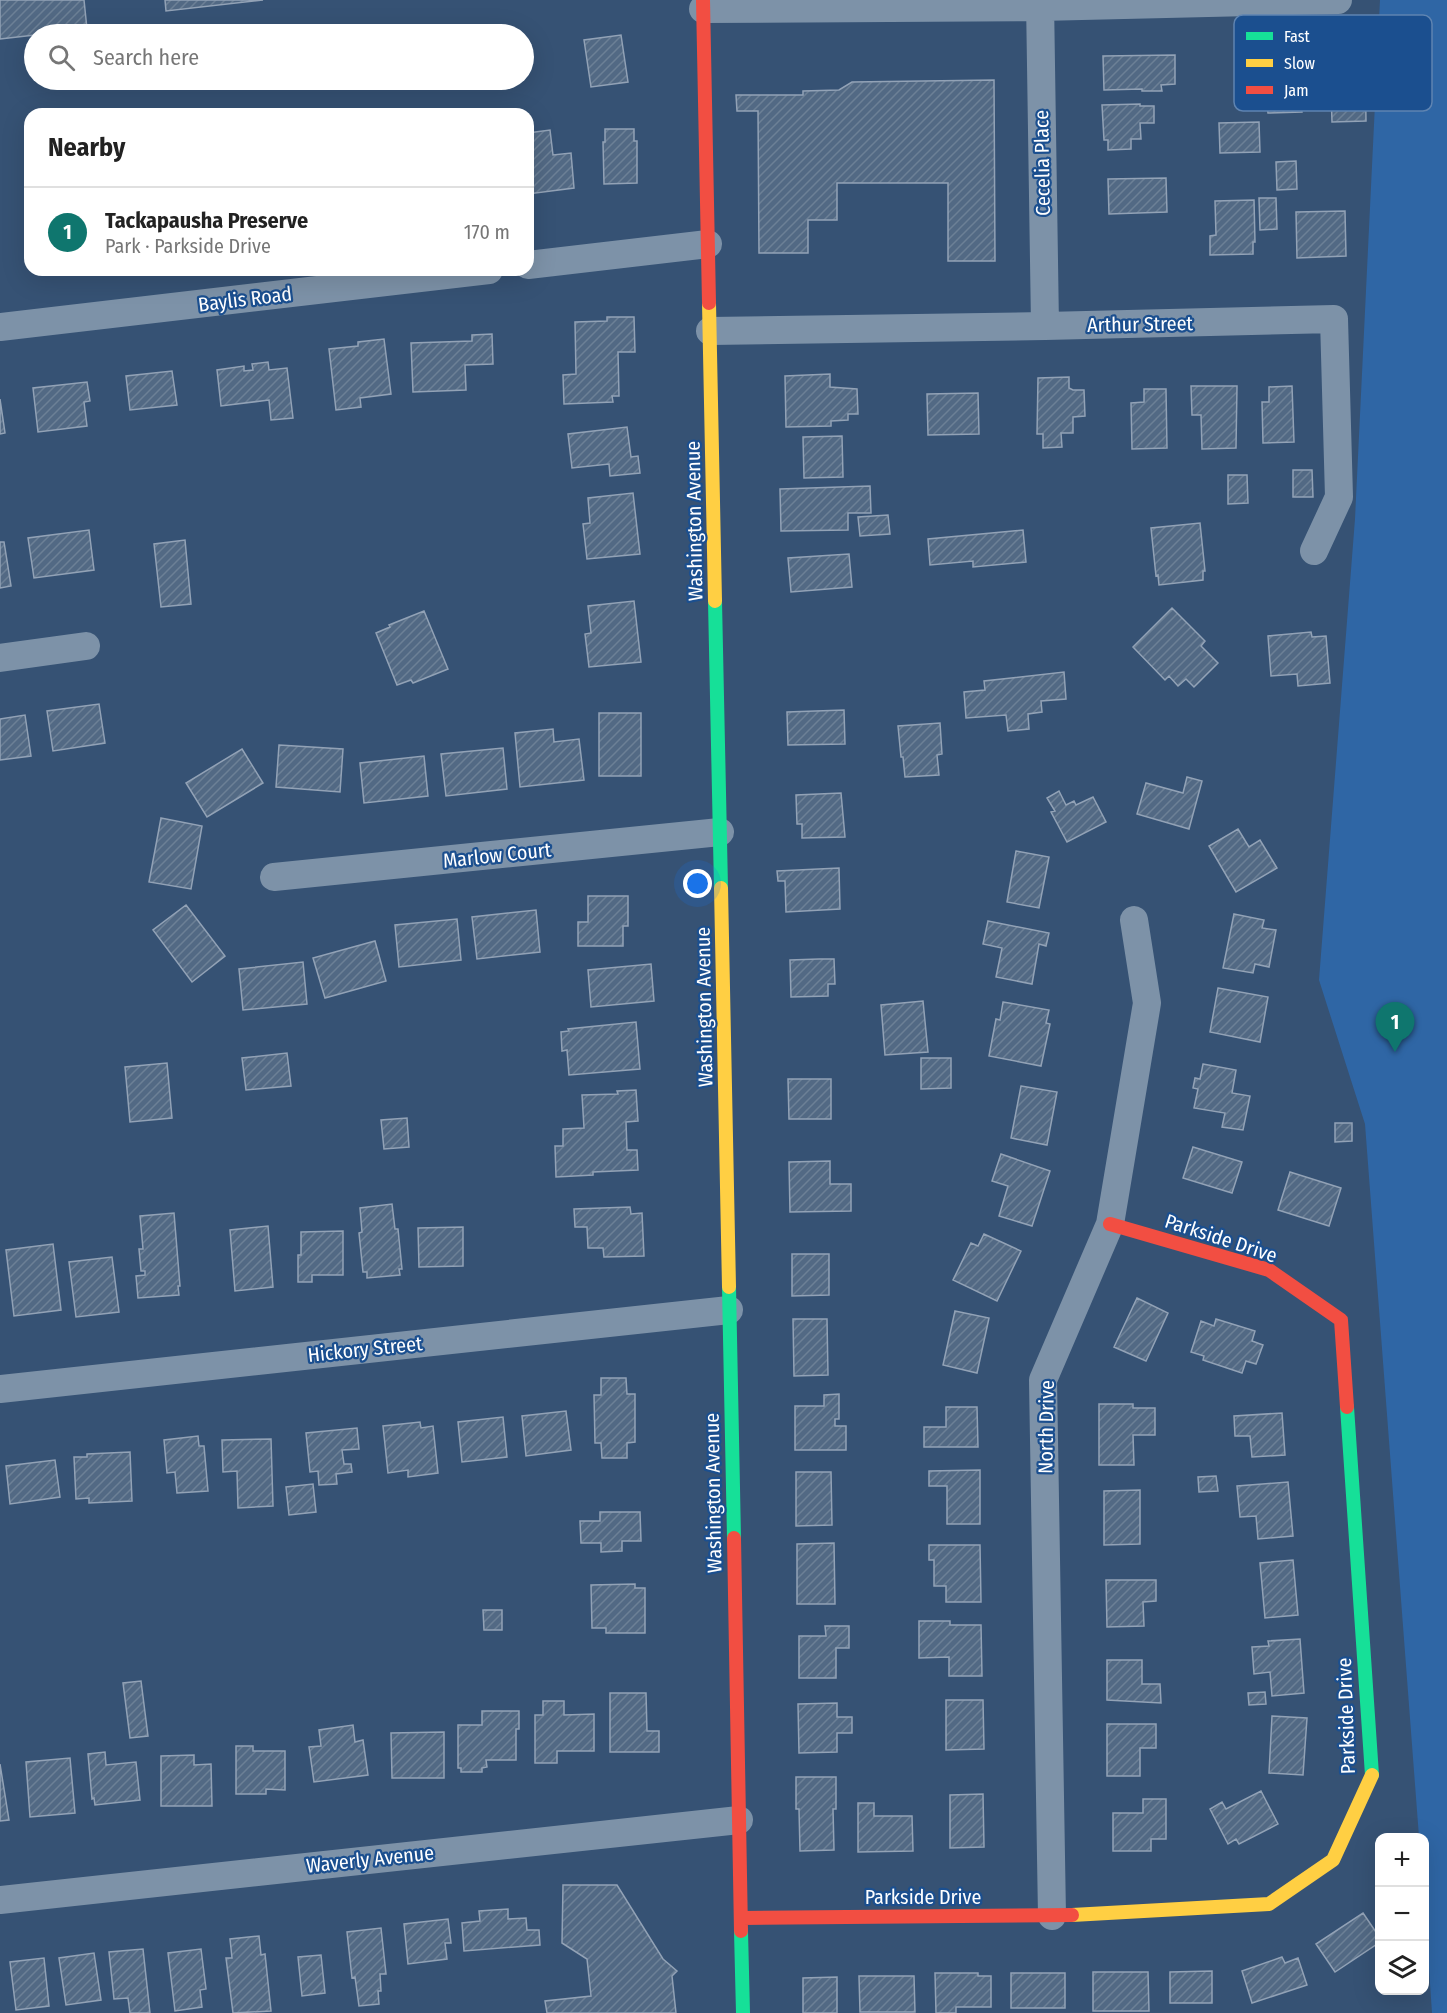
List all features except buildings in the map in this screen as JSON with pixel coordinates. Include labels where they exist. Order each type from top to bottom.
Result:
[{"type":"street","points":[[703,4],[1040,4],[1338,0]]},
{"type":"street","name":"Washington Avenue","points":[[703,4],[744,2013]]},
{"type":"street","name":"Cecelia Place","points":[[1040,4],[1045,326]]},
{"type":"street","points":[[534,265],[708,244]]},
{"type":"street","name":"Baylis Road","points":[[0,327],[438,276]]},
{"type":"street","name":"Arthur Street","points":[[710,331],[1334,319],[1339,497],[1314,551]]},
{"type":"street","points":[[0,658],[86,646]]},
{"type":"street","name":"Marlow Court","points":[[274,877],[720,832]]},
{"type":"street","name":"North Drive","points":[[1052,1916],[1043,1380],[1110,1224],[1147,1003],[1134,920]]},
{"type":"street","name":"Parkside Drive","points":[[742,1918],[1052,1916],[1269,1904],[1333,1860],[1372,1775],[1341,1320],[1269,1270],[1110,1224]]},
{"type":"street","name":"Hickory Street","points":[[0,1389],[729,1310]]},
{"type":"street","name":"Waverly Avenue","points":[[0,1900],[740,1820]]},
{"type":"shaded area","points":[[1380,0],[1447,0],[1447,2013],[1432,2013],[1429,1968],[1429,1833],[1419,1833],[1365,1124],[1319,980],[1355,519],[1375,111],[1432,111],[1432,15],[1379,15]]},
{"type":"traffic: fast","points":[[715,601],[721,888]]},
{"type":"traffic: fast","points":[[729,1287],[734,1538]]},
{"type":"traffic: fast","points":[[1347,1407],[1372,1775]]},
{"type":"traffic: fast","points":[[741,1931],[743,2013]]},
{"type":"traffic: slow","points":[[709,303],[715,601]]},
{"type":"traffic: slow","points":[[721,888],[729,1287]]},
{"type":"traffic: slow","points":[[1072,1915],[1269,1904],[1333,1860],[1372,1775]]},
{"type":"traffic: jam","points":[[703,0],[709,303]]},
{"type":"traffic: jam","points":[[1110,1224],[1269,1270],[1341,1320],[1347,1407]]},
{"type":"traffic: jam","points":[[734,1538],[741,1931]]},
{"type":"traffic: jam","points":[[742,1918],[1072,1915]]},
{"type":"place","name":"Tackapausha Preserve","points":[[1395,1052]]}]
